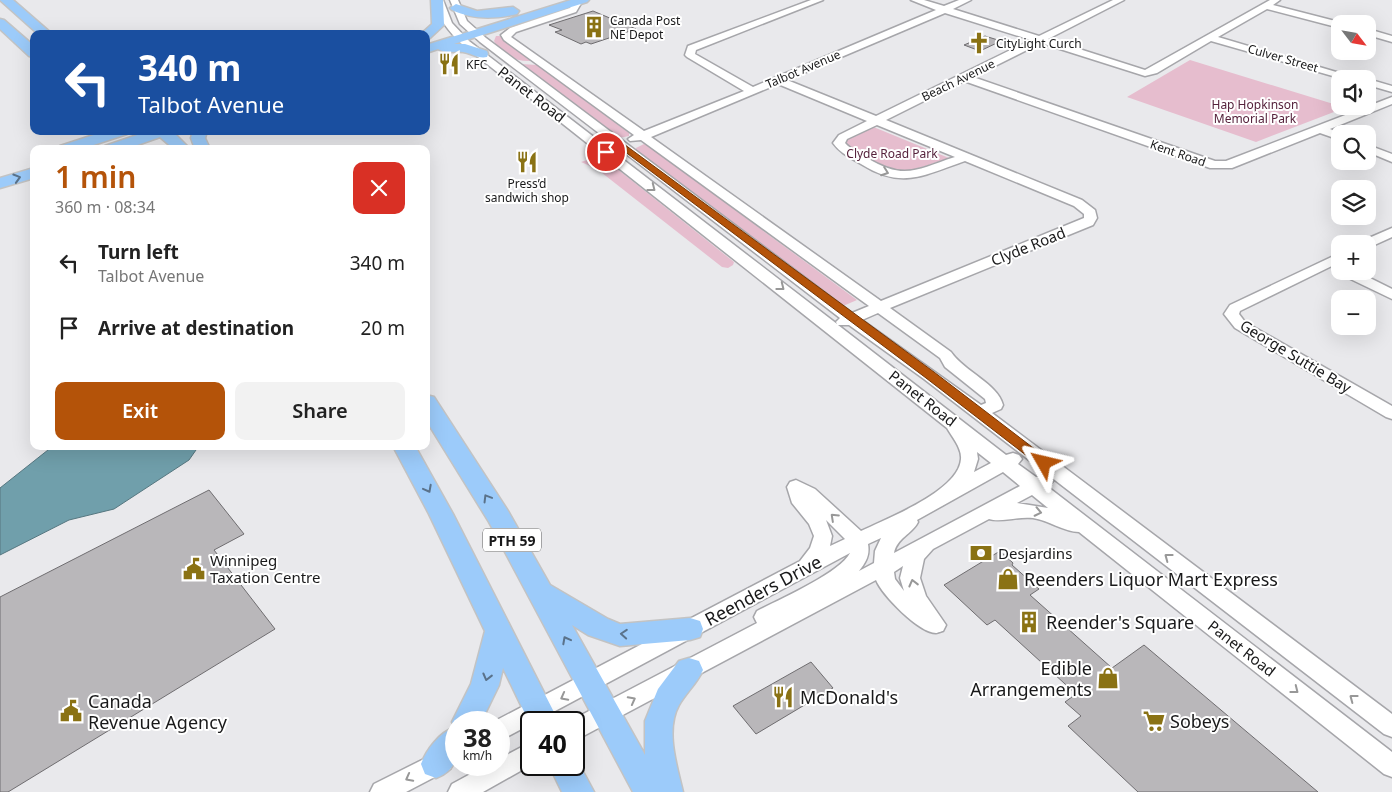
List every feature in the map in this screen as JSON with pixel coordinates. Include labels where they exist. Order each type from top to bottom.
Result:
[{"type":"main road","points":[[6,0],[41,30]]},
{"type":"main road","points":[[430,32],[438,25],[438,0]]},
{"type":"main road","points":[[430,48],[457,35],[559,0]]},
{"type":"main road","points":[[496,49],[492,43],[493,36],[520,22],[579,0]]},
{"type":"main road","points":[[455,4],[469,14],[491,16],[535,7]]},
{"type":"main road","points":[[472,30],[520,22]]},
{"type":"main road","points":[[0,23],[30,49]]},
{"type":"main road","points":[[430,38],[457,35]]},
{"type":"main road","points":[[430,50],[466,48],[482,54]]},
{"type":"main road","points":[[64,145],[80,135]]},
{"type":"main road","points":[[167,135],[179,145]]},
{"type":"main road","points":[[86,145],[128,137]]},
{"type":"main road","points":[[116,145],[128,137]]},
{"type":"main road","points":[[0,169],[30,159]]},
{"type":"main road","points":[[0,183],[30,174]]},
{"type":"main road","name":"PTH 59","points":[[430,408],[499,517],[650,792]]},
{"type":"main road","name":"PTH 59","points":[[406,450],[441,514],[539,711]]},
{"type":"main road","points":[[541,593],[598,627],[620,635],[690,629]]},
{"type":"main road","points":[[472,711],[485,685],[499,630]]},
{"type":"main road","points":[[668,792],[659,753],[659,721],[667,699],[689,670]]},
{"type":"main road","points":[[570,776],[578,792]]},
{"type":"street","points":[[438,0],[443,17],[457,35]]},
{"type":"street","points":[[752,91],[690,55],[691,48],[819,0]]},
{"type":"street","points":[[915,0],[1138,72],[1151,72],[1276,0]]},
{"type":"street","name":"Talbot Avenue","points":[[603,150],[641,137],[967,0]]},
{"type":"street","name":"Beach Avenue","points":[[877,120],[1120,0]]},
{"type":"street","points":[[455,4],[472,30]]},
{"type":"street","points":[[1266,6],[1331,23]]},
{"type":"street","points":[[520,22],[508,32],[507,38],[641,137],[946,355],[951,364],[993,397],[995,404],[979,413]]},
{"type":"street","name":"Panet Road","points":[[472,30],[1392,727]]},
{"type":"street","points":[[1376,34],[1392,38]]},
{"type":"street","name":"Panet Road","points":[[457,35],[1392,766]]},
{"type":"street","name":"Culver Street","points":[[1210,38],[1331,72]]},
{"type":"street","points":[[513,62],[541,63]]},
{"type":"street","name":"Kent Road","points":[[963,77],[1214,165],[1228,165],[1238,162],[1392,100]]},
{"type":"street","name":"Clyde Road","points":[[778,80],[1078,203],[1090,213],[1091,218],[1088,222],[831,327]]},
{"type":"street","points":[[1376,84],[1392,89]]},
{"type":"street","points":[[877,120],[843,136],[839,143],[844,149],[886,173],[912,175],[966,157]]},
{"type":"street","points":[[1321,129],[1331,133]]},
{"type":"street","points":[[1376,151],[1392,158]]},
{"type":"street","points":[[1376,240],[1392,232]]},
{"type":"street","name":"George Suttie Bay","points":[[1331,265],[1235,308],[1231,314],[1240,325],[1392,413]]},
{"type":"street","points":[[1363,280],[1392,295]]},
{"type":"street","points":[[933,541],[915,555],[910,578],[918,599],[936,625],[903,602],[885,580],[884,547],[892,535],[941,498],[970,466],[970,455],[965,442],[947,417]]},
{"type":"street","name":"Reenders Drive","points":[[548,711],[589,683],[1028,451]]},
{"type":"street","points":[[585,725],[732,645],[973,520],[1035,485],[1060,475]]},
{"type":"street","points":[[732,645],[760,619],[837,577],[851,568],[858,558],[860,551],[858,540],[809,494],[796,487],[801,503],[817,521],[823,536],[819,551],[805,568]]},
{"type":"street","points":[[973,520],[1011,509],[1034,510],[1054,516],[1105,541]]},
{"type":"street","points":[[382,792],[445,759]]},
{"type":"street","points":[[460,792],[520,759]]},
{"type":"green space","points":[[496,36],[500,36],[531,61],[515,59],[505,54],[494,41]]},
{"type":"green space","name":"Hap Hopkinson Memorial Park","points":[[1190,60],[1331,103],[1331,113],[1256,142],[1127,97]]},
{"type":"green space","points":[[521,64],[537,65],[629,133],[629,136],[619,138]]},
{"type":"green space","name":"Clyde Road Park","points":[[871,126],[949,158],[906,171],[887,168],[877,164],[848,147],[846,143],[847,139]]},
{"type":"green space","points":[[644,144],[857,300],[843,306],[636,151],[636,148]]},
{"type":"green space","points":[[593,158],[597,161],[606,160],[734,262],[733,265],[728,268],[722,267],[597,169],[581,162]]},
{"type":"water","points":[[48,450],[196,450],[189,460],[114,509],[69,520],[0,555],[0,488]]},
{"type":"building","name":"Canada Post NE Depot","points":[[593,11],[636,29],[591,44],[586,42],[581,44],[555,32],[562,30],[549,25]]},
{"type":"building","name":"CityLight Curch","points":[[985,36],[1001,41],[980,51],[964,45]]},
{"type":"building","name":"Canada Revenue Agency","points":[[209,490],[244,534],[214,550],[275,629],[8,792],[0,792],[0,597]]},
{"type":"building","name":"Sobeys","points":[[1000,551],[1013,563],[1012,565],[1039,589],[1030,595],[1112,668],[1144,645],[1318,792],[1138,792],[1068,726],[1081,716],[1065,702],[1076,694],[995,620],[987,625],[944,585]]},
{"type":"building","name":"McDonald's","points":[[811,662],[833,688],[756,734],[733,706]]},
{"type":"place","name":"Canada Post NE Depot","points":[[594,27]]},
{"type":"place","name":"CityLight Curch","points":[[979,43]]},
{"type":"place","name":"KFC","points":[[449,64]]},
{"type":"place","name":"Press’d sandwich shop","points":[[527,162]]},
{"type":"place","name":"Desjardins","points":[[981,553]]},
{"type":"place","name":"Winnipeg Taxation Centre","points":[[194,569]]},
{"type":"place","name":"Reenders Liquor Mart Express","points":[[1008,579]]},
{"type":"place","name":"Reender's Square","points":[[1029,622]]},
{"type":"place","name":"Edible Arrangements","points":[[1108,678]]},
{"type":"place","name":"McDonald's","points":[[783,697]]},
{"type":"place","name":"Canada Revenue Agency","points":[[71,711]]},
{"type":"place","name":"Sobeys","points":[[1154,721]]},
{"type":"route","points":[[606,152],[600,147],[617,142],[930,375],[1044,463]]}]
